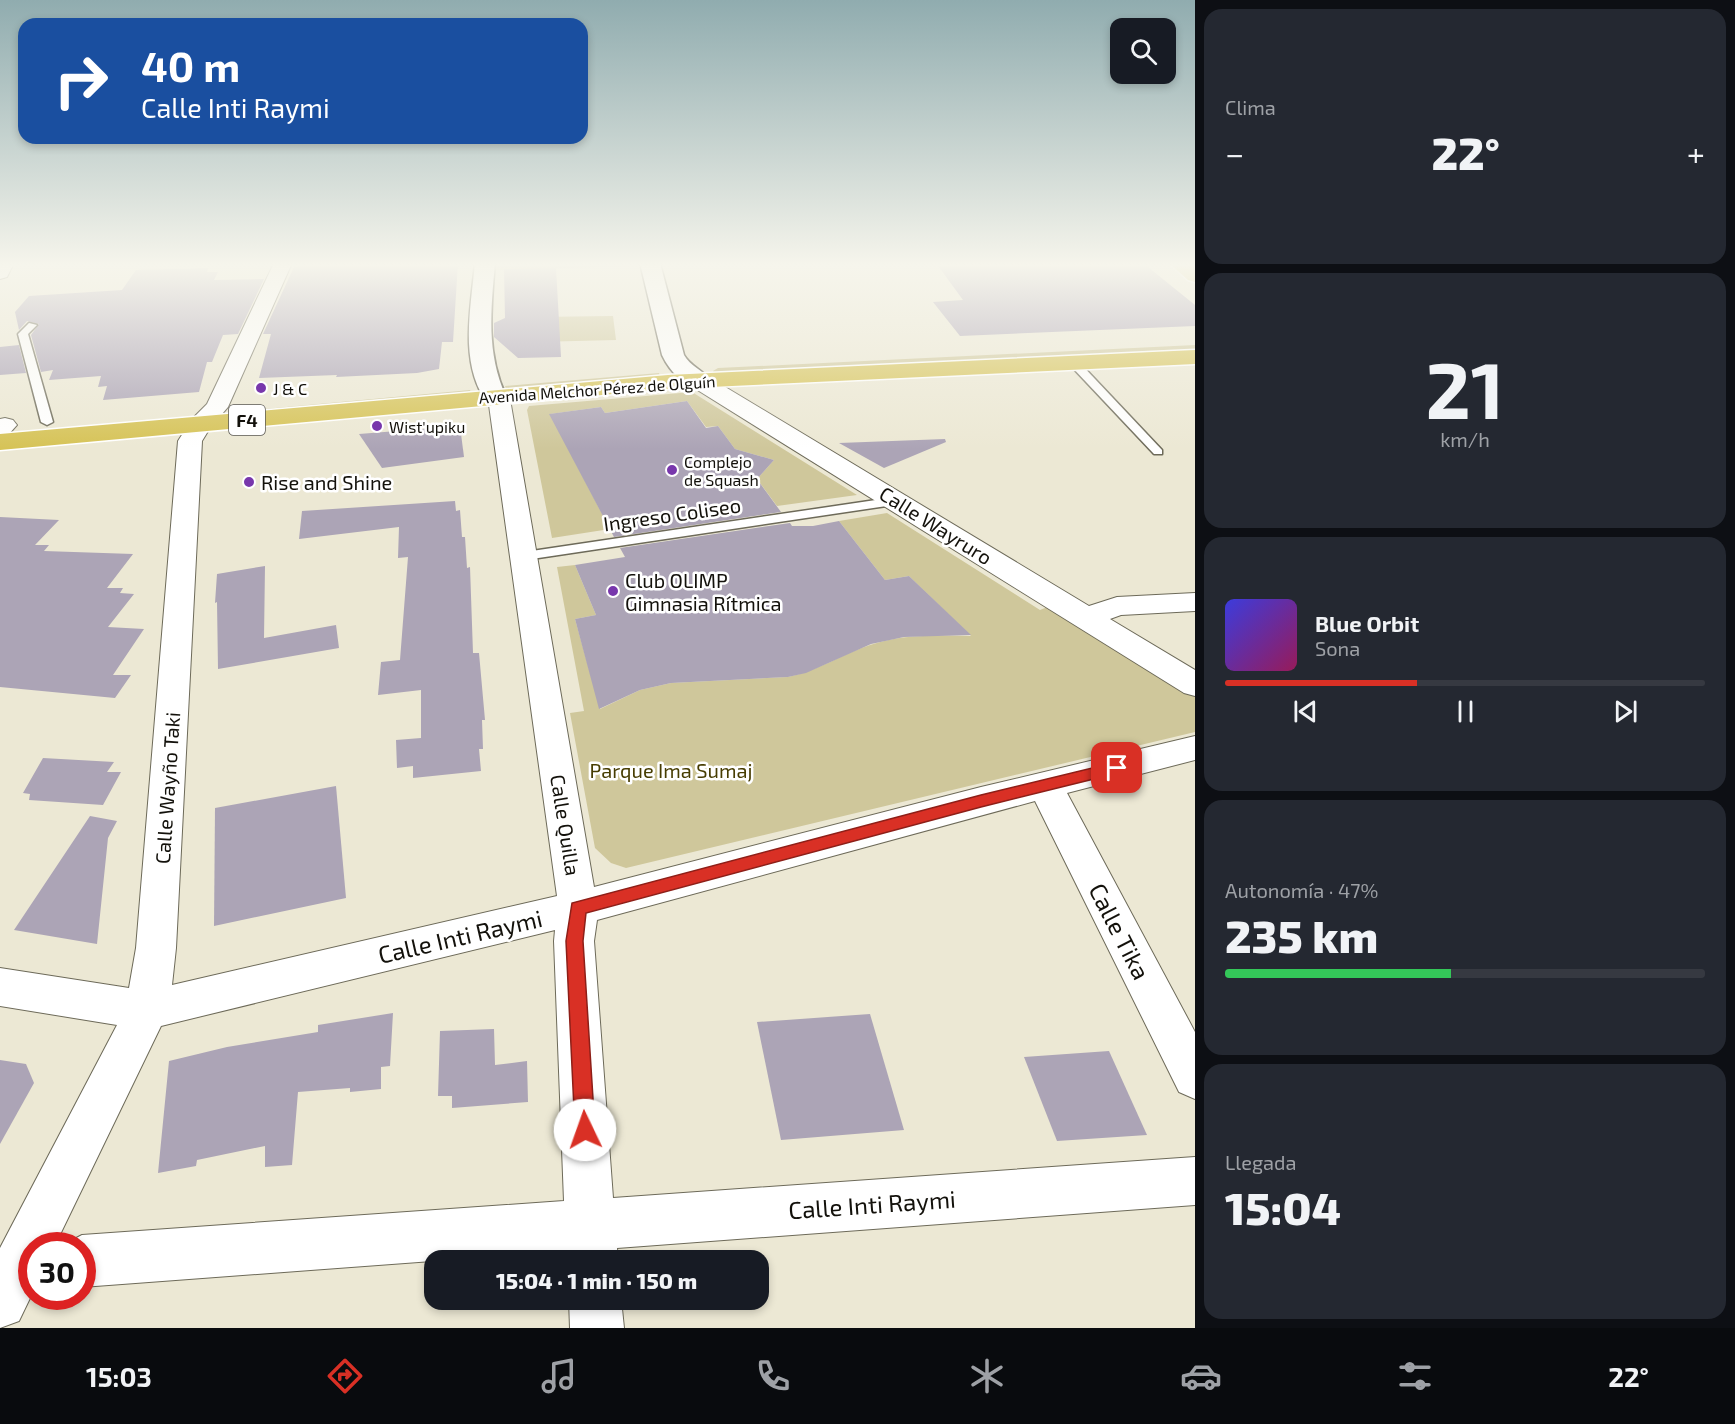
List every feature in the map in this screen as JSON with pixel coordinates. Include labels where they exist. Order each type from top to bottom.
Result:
[{"type":"highway","name":"Avenida Melchor Pérez de Olguín","points":[[1,431],[209,416],[490,389],[678,365],[1195,341]]},
{"type":"highway","name":"Avenida Melchor Pérez de Olguín","points":[[490,389],[1195,357]]},
{"type":"highway","points":[[740,405],[737,396],[740,389],[759,378]]},
{"type":"highway","name":"Avenida Melchor Pérez de Olguín","points":[[1,431],[47,422],[209,416]]},
{"type":"street","name":"Calle Wayño Taki","points":[[17,1277],[147,1011],[156,948],[190,441],[209,416],[252,325]]},
{"type":"street","points":[[481,325],[480,342],[490,389]]},
{"type":"street","points":[[667,325],[678,365]]},
{"type":"street","name":"Calle Wayruro","points":[[678,365],[699,381],[1195,685]]},
{"type":"street","name":"Calle Quilla","points":[[490,389],[500,405],[578,908],[574,941],[591,1242]]},
{"type":"street","points":[[1086,618],[1117,606],[1195,602]]},
{"type":"street","name":"Calle Inti Raymi","points":[[0,987],[147,1011],[578,908],[1045,785],[1195,748]]},
{"type":"street","name":"Calle Tika","points":[[1045,785],[1195,1077]]},
{"type":"street","name":"Calle Inti Raymi","points":[[96,1260],[591,1242],[1195,1181]]},
{"type":"street","points":[[596,1310],[597,1328]]},
{"type":"lane","points":[[32,326],[23,334],[47,422]]},
{"type":"lane","points":[[1074,363],[1158,452]]},
{"type":"lane","name":"Ingreso Coliseo","points":[[525,556],[896,501]]},
{"type":"green space","points":[[535,325],[614,325],[616,340],[536,342]]},
{"type":"green space","points":[[1195,345],[1195,353],[714,373],[713,371],[718,368]]},
{"type":"green space","points":[[659,373],[660,376],[506,389],[505,386]]},
{"type":"green space","points":[[470,390],[471,393],[232,415],[232,412]]},
{"type":"green space","points":[[692,392],[857,495],[777,506],[757,479],[774,460],[735,449],[718,426],[706,427],[687,401],[605,413],[601,407],[550,414],[610,529],[552,538],[527,410],[529,406]]},
{"type":"green space","name":"Parque Ima Sumaj","points":[[887,513],[1040,610],[1050,606],[1195,697],[1195,732],[626,868],[611,863],[595,848],[570,713],[584,711],[557,567],[575,565],[596,615],[575,619],[600,709],[640,690],[671,683],[788,677],[810,671],[882,641],[907,637],[971,636],[909,576],[885,580],[839,521]]},
{"type":"building","points":[[38,325],[242,325],[238,334],[223,335],[212,362],[207,362],[199,392],[103,400],[107,386],[98,387],[101,376],[49,380],[53,370],[41,372],[31,335]]},
{"type":"building","points":[[267,325],[454,325],[453,342],[442,342],[439,369],[417,373],[336,377],[337,375],[259,378],[271,334],[263,334]]},
{"type":"building","points":[[494,325],[559,325],[561,357],[518,358],[494,337]]},
{"type":"building","points":[[951,325],[1195,325],[1195,326],[960,336]]},
{"type":"building","points":[[19,345],[26,373],[0,375],[0,347]]},
{"type":"building","name":"Complejo de Squash","points":[[687,401],[706,428],[718,426],[735,449],[774,460],[757,479],[781,512],[614,537],[549,414],[601,407],[605,413]]},
{"type":"building","points":[[460,426],[464,457],[382,468],[359,434]]},
{"type":"building","points":[[945,439],[946,442],[884,468],[839,443]]},
{"type":"building","points":[[455,501],[456,511],[460,510],[462,537],[465,537],[467,568],[470,567],[473,653],[479,653],[485,720],[482,720],[483,749],[479,749],[481,771],[413,778],[413,766],[397,768],[396,740],[421,738],[421,690],[378,695],[381,662],[400,660],[408,557],[398,558],[399,527],[299,539],[302,511]]},
{"type":"building","points":[[0,517],[59,520],[35,545],[49,545],[44,551],[133,554],[107,588],[123,588],[120,593],[134,594],[108,627],[144,629],[113,675],[131,675],[115,698],[0,687]]},
{"type":"building","points":[[839,521],[885,580],[909,576],[971,635],[904,637],[871,644],[806,673],[788,677],[671,683],[640,690],[599,709],[575,619],[596,615],[575,565],[625,557],[620,548],[790,523],[792,526],[813,526]]},
{"type":"building","points":[[265,566],[264,638],[336,625],[339,648],[218,669],[217,602],[215,603],[217,574]]},
{"type":"building","points":[[43,758],[114,762],[107,772],[121,772],[103,805],[29,800],[30,794],[23,793]]},
{"type":"building","points":[[336,786],[346,898],[214,926],[215,808]]},
{"type":"building","points":[[90,816],[117,821],[108,838],[97,944],[14,930]]},
{"type":"building","points":[[393,1013],[390,1066],[381,1067],[381,1089],[350,1092],[350,1088],[298,1092],[292,1165],[265,1167],[265,1146],[197,1160],[196,1166],[158,1173],[169,1061],[227,1047],[318,1032],[318,1025]]},
{"type":"building","points":[[870,1014],[904,1130],[781,1140],[757,1022]]},
{"type":"building","points":[[494,1029],[495,1065],[527,1061],[528,1102],[452,1108],[452,1096],[438,1096],[440,1031]]},
{"type":"building","points":[[1109,1051],[1147,1135],[1057,1141],[1024,1057]]},
{"type":"building","points":[[0,1060],[26,1064],[34,1083],[0,1144]]},
{"type":"place","name":"J & C","points":[[261,388]]},
{"type":"place","name":"Wist'upiku","points":[[377,426]]},
{"type":"place","name":"Complejo de Squash","points":[[672,470]]},
{"type":"place","name":"Rise and Shine","points":[[249,482]]},
{"type":"place","name":"Club OLIMP Gimnasia Rítmica","points":[[613,591]]},
{"type":"route","points":[[585,1130],[574,941],[578,908],[981,801],[1117,768]]}]
